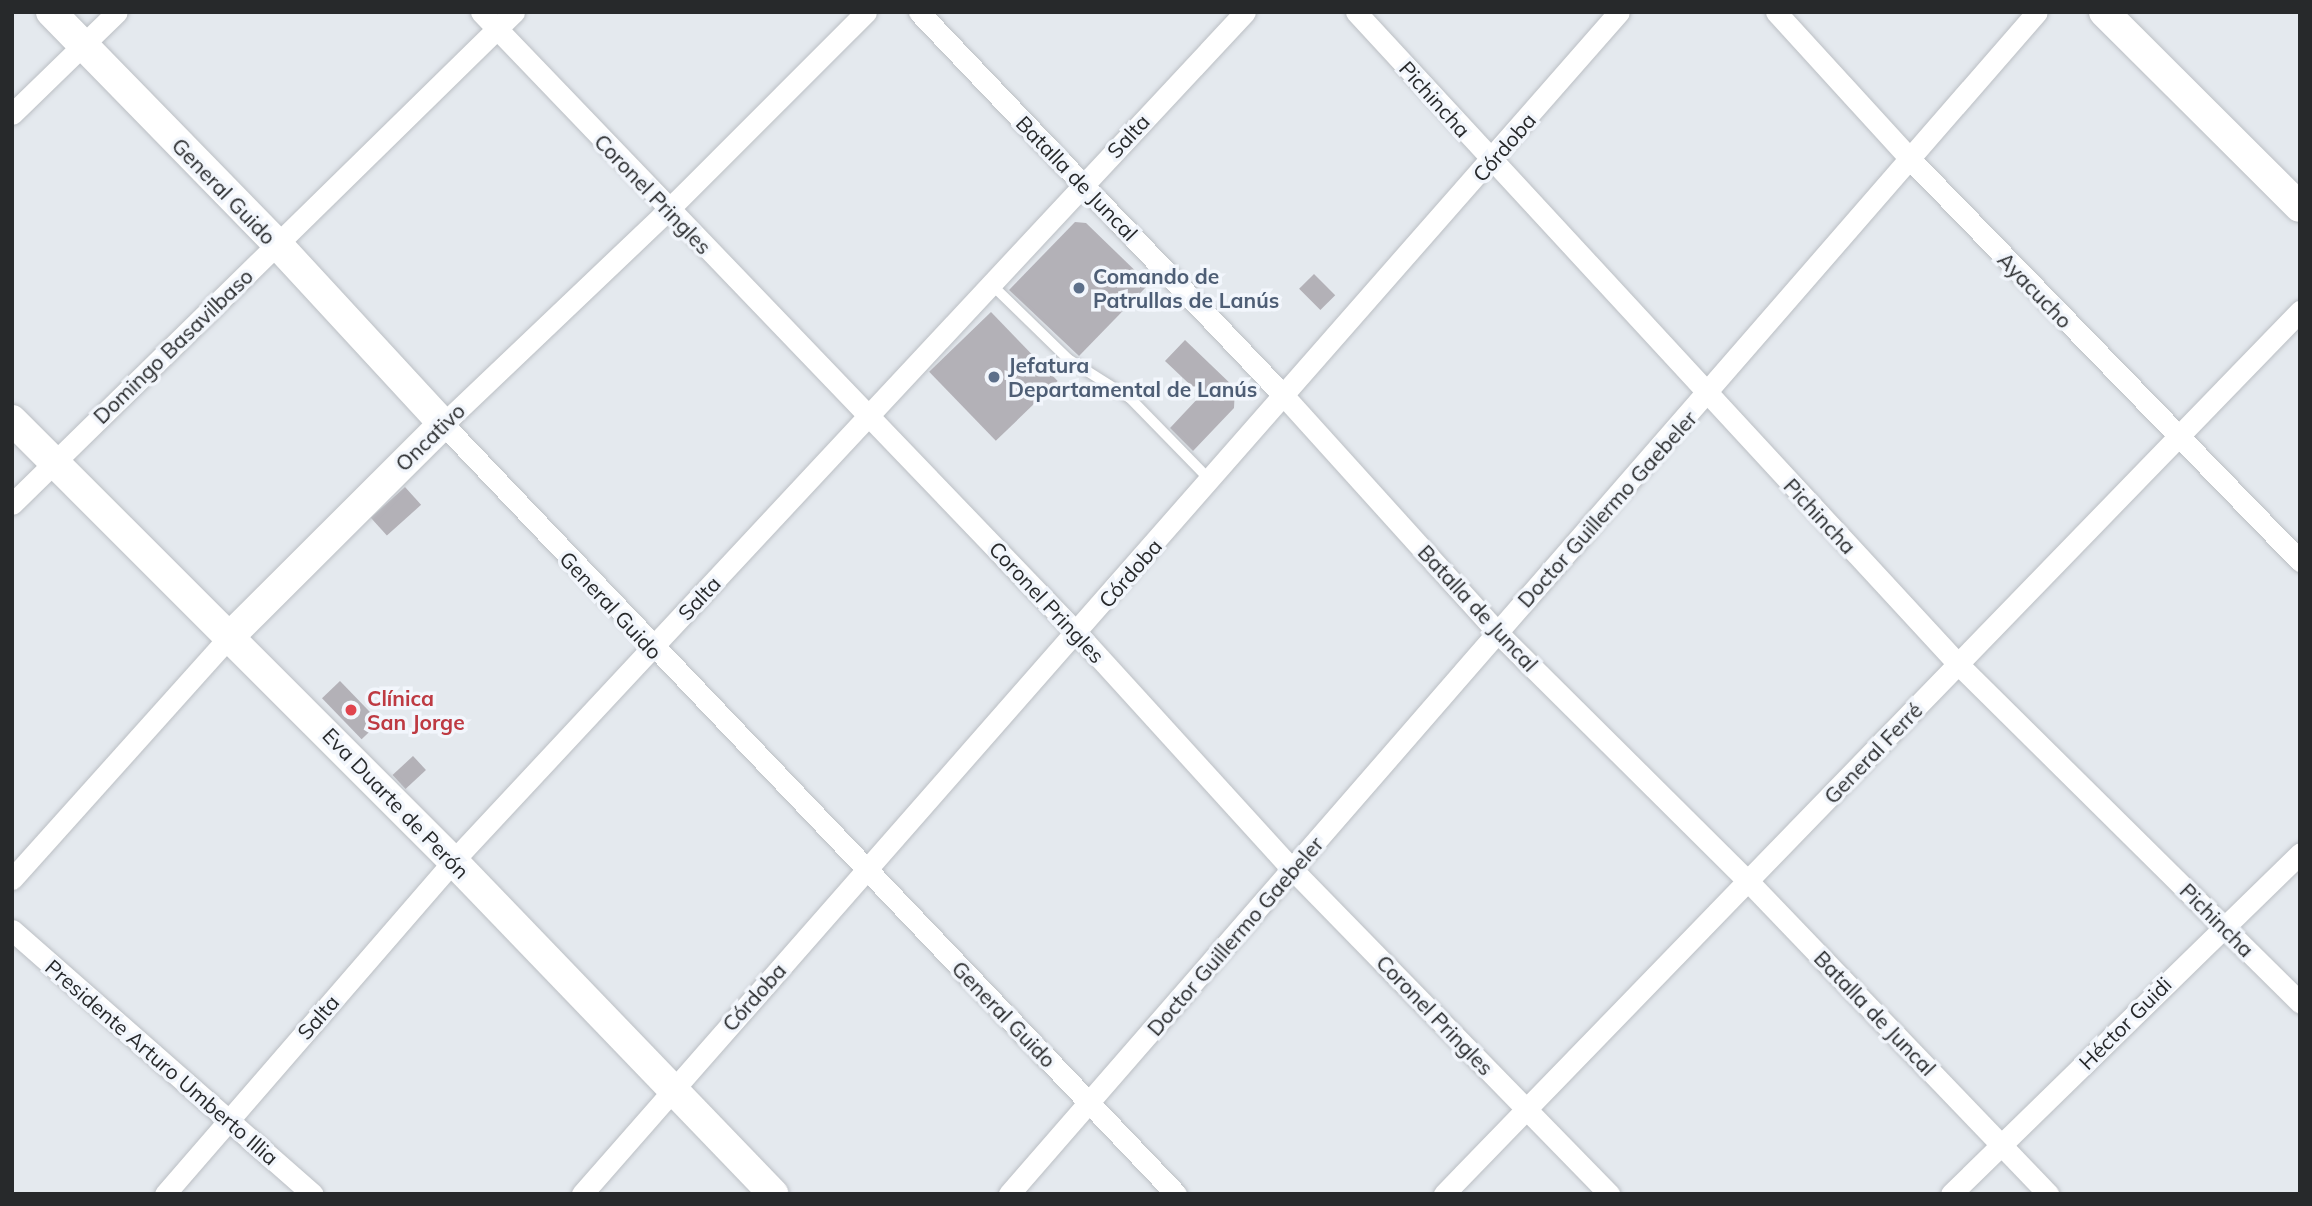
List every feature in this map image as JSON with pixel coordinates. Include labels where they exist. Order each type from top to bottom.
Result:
[{"type":"main road","name":"General Guido","points":[[51,12],[279,246],[443,424]]},
{"type":"main road","points":[[2104,12],[2300,207]]},
{"type":"main road","points":[[2131,12],[2300,181]]},
{"type":"main road","name":"Eva Duarte de Perón","points":[[12,420],[230,635],[453,861],[773,1194]]},
{"type":"main road","name":"Oncativo","points":[[230,635],[443,424]]},
{"type":"street","points":[[12,114],[117,12]]},
{"type":"street","name":"Coronel Pringles","points":[[481,12],[668,210],[1077,633],[1293,870],[1609,1194]]},
{"type":"street","name":"Domingo Basavilbaso","points":[[12,504],[53,461],[279,246],[514,12]]},
{"type":"street","name":"Oncativo","points":[[443,424],[668,210],[866,12]]},
{"type":"street","name":"Batalla de Juncal","points":[[919,12],[1284,396],[1497,632],[1748,881],[2048,1194]]},
{"type":"street","name":"Salta","points":[[165,1194],[453,861],[1245,12]]},
{"type":"street","name":"Pichincha","points":[[1356,12],[1707,396],[1959,665],[2300,1003]]},
{"type":"street","name":"Córdoba","points":[[582,1194],[671,1089],[867,873],[1492,162],[1619,12]]},
{"type":"street","name":"Ayacucho","points":[[1776,12],[1911,160],[2300,562]]},
{"type":"street","name":"Doctor Guillermo Gaebeler","points":[[1009,1194],[1497,632],[1707,396],[2037,12]]},
{"type":"street","name":"General Ferré","points":[[1444,1194],[2300,311]]},
{"type":"street","name":"General Guido","points":[[443,424],[652,648],[1176,1194]]},
{"type":"street","name":"Oncativo","points":[[12,879],[230,635]]},
{"type":"street","name":"Héctor Guidi","points":[[1951,1194],[2300,853]]},
{"type":"street","name":"Presidente Arturo Umberto Illia","points":[[12,930],[313,1194]]},
{"type":"lane","points":[[991,284],[1068,359],[1130,398],[1210,480]]},
{"type":"building","name":"Comando de Patrullas de Lanús","points":[[1075,222],[1086,223],[1149,284],[1079,356],[1009,290]]},
{"type":"building","points":[[1314,274],[1335,295],[1320,310],[1299,289]]},
{"type":"building","name":"Jefatura Departamental de Lanús","points":[[991,312],[1058,381],[996,441],[929,372]]},
{"type":"building","points":[[1185,340],[1235,388],[1234,408],[1193,451],[1170,428],[1201,395],[1165,361]]},
{"type":"building","points":[[405,487],[421,505],[387,536],[371,518]]},
{"type":"building","name":"Clínica San Jorge","points":[[340,681],[380,722],[362,739],[322,698]]},
{"type":"building","points":[[413,756],[426,770],[405,789],[393,775]]},
{"type":"place","name":"Comando de Patrullas de Lanús","points":[[1079,288]]},
{"type":"place","name":"Jefatura Departamental de Lanús","points":[[994,377]]},
{"type":"place","name":"Clínica San Jorge","points":[[351,710]]}]
